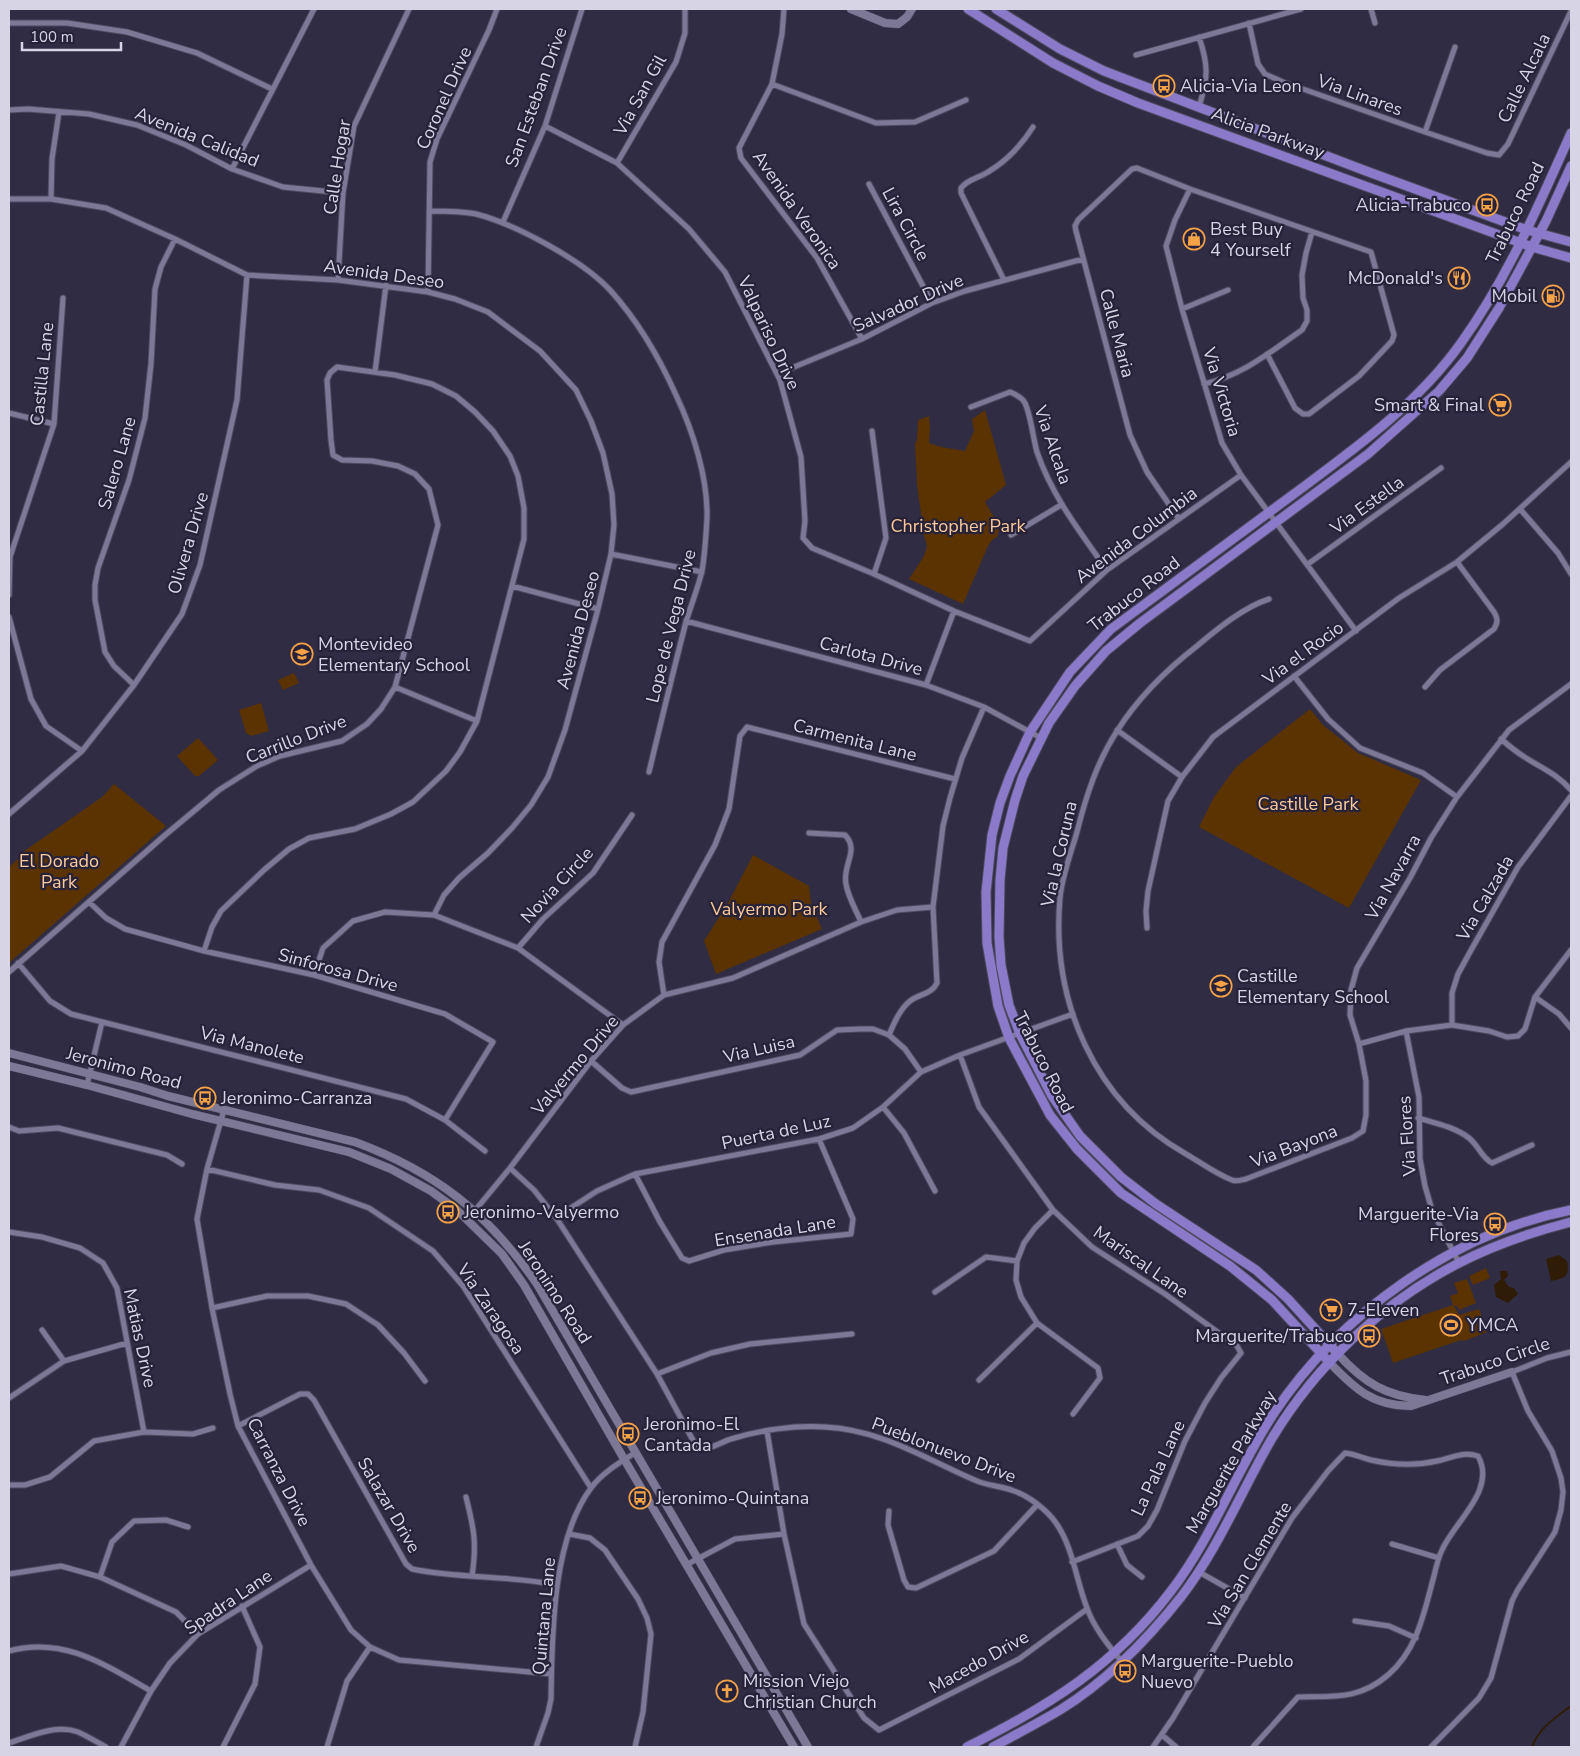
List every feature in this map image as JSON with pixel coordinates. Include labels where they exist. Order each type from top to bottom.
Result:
[{"type":"main road","points":[[851,9],[885,23],[898,24],[908,16],[912,9]]},
{"type":"main road","name":"Alicia Parkway","points":[[968,9],[1053,63],[1130,99],[1532,247],[1571,258]]},
{"type":"main road","name":"Alicia Parkway","points":[[996,9],[1060,49],[1104,71],[1527,230],[1571,242]]},
{"type":"main road","points":[[1194,122],[1199,107]]},
{"type":"main road","name":"Trabuco Road","points":[[1330,1363],[1272,1300],[1230,1266],[1121,1193],[1077,1149],[1050,1115],[1009,1038],[998,1006],[990,962],[986,924],[986,892],[992,836],[1000,803],[1030,732],[1070,672],[1111,629],[1373,434],[1419,392],[1460,344],[1486,306],[1521,243],[1571,133]]},
{"type":"main road","name":"Trabuco Road","points":[[1338,1354],[1276,1288],[1236,1256],[1156,1204],[1121,1178],[1080,1136],[1052,1096],[1020,1034],[1009,1005],[1001,965],[999,937],[1000,880],[1003,848],[1023,776],[1049,723],[1075,686],[1106,651],[1140,623],[1368,454],[1439,390],[1467,358],[1499,308],[1546,221],[1571,166]]},
{"type":"main road","name":"Jeronimo Road","points":[[9,1053],[224,1110],[355,1142],[384,1153],[432,1178],[474,1210],[517,1256],[536,1284],[808,1747]]},
{"type":"main road","name":"Jeronimo Road","points":[[9,1066],[366,1158],[391,1169],[431,1191],[468,1219],[502,1254],[524,1285],[624,1460],[794,1747]]},
{"type":"main road","name":"Marguerite Parkway","points":[[967,1747],[1035,1711],[1072,1687],[1114,1653],[1147,1620],[1171,1591],[1206,1539],[1274,1413],[1300,1379],[1330,1345],[1361,1316],[1389,1293],[1454,1253],[1493,1235],[1571,1210]]},
{"type":"main road","name":"Marguerite Parkway","points":[[993,1747],[1062,1709],[1122,1662],[1153,1630],[1199,1572],[1221,1536],[1277,1430],[1310,1385],[1338,1354],[1375,1319],[1429,1280],[1459,1263],[1534,1232],[1571,1222]]},
{"type":"main road","points":[[1230,1266],[1236,1256]]},
{"type":"main road","name":"Trabuco Circle","points":[[1338,1354],[1361,1376],[1380,1390],[1402,1396],[1430,1400]]},
{"type":"main road","name":"Trabuco Circle","points":[[1330,1363],[1354,1387],[1378,1402],[1396,1406],[1411,1406],[1512,1372]]},
{"type":"main road","points":[[1189,1566],[1199,1572]]},
{"type":"street","points":[[232,169],[312,9]]},
{"type":"street","name":"Calle Hogar","points":[[338,280],[343,193],[354,126],[409,9]]},
{"type":"street","name":"Coronel Drive","points":[[428,292],[430,162],[437,139],[489,30],[497,9]]},
{"type":"street","name":"San Esteban Drive","points":[[503,222],[545,126],[582,9]]},
{"type":"street","name":"Via San Gil","points":[[617,164],[676,62],[685,33],[685,9]]},
{"type":"street","name":"Avenida Veronica","points":[[784,9],[782,34],[772,84],[739,148],[741,158],[817,258],[862,339]]},
{"type":"street","points":[[1136,55],[1301,9]]},
{"type":"street","points":[[1371,9],[1375,23]]},
{"type":"street","name":"Calle Alcala","points":[[1499,155],[1508,144],[1571,11]]},
{"type":"street","points":[[9,23],[67,23],[127,32],[197,53],[272,89]]},
{"type":"street","name":"Via Linares","points":[[1249,23],[1258,64],[1265,74],[1425,132],[1487,153],[1499,155]]},
{"type":"street","points":[[1199,37],[1205,54],[1207,70],[1206,84],[1199,107]]},
{"type":"street","points":[[1425,132],[1455,47]]},
{"type":"street","points":[[772,84],[876,123],[915,122],[966,100]]},
{"type":"street","name":"Avenida Calidad","points":[[9,110],[28,109],[89,114],[137,125],[186,145],[232,169],[283,187],[343,193]]},
{"type":"street","points":[[51,199],[52,159],[60,112]]},
{"type":"street","name":"Valpariso Drive","points":[[545,126],[617,164],[689,228],[725,272],[777,374],[801,457],[805,521],[803,538],[812,548],[954,611],[1030,641]]},
{"type":"street","points":[[1004,280],[961,193],[961,188],[969,181],[986,174],[1001,164],[1024,142],[1034,128]]},
{"type":"street","name":"Calle Maria","points":[[1179,519],[1147,472],[1130,435],[1075,226],[1078,220],[1132,169],[1137,168],[1190,189]]},
{"type":"street","name":"Lira Circle","points":[[869,184],[932,303]]},
{"type":"street","points":[[1190,189],[1371,252],[1394,333],[1392,341],[1358,376],[1309,414],[1303,414],[1295,408],[1267,354]]},
{"type":"street","name":"Via Victoria","points":[[1190,189],[1175,220],[1166,246],[1182,309],[1222,443],[1240,475],[1270,512],[1356,630]]},
{"type":"street","name":"Avenida Deseo","points":[[9,199],[51,199],[106,208],[247,274],[386,285],[455,299],[488,312],[540,351],[576,390],[591,421],[603,453],[612,494],[614,525],[611,554],[598,609],[565,730],[548,776],[531,805],[488,853],[458,878],[444,895],[434,915]]},
{"type":"street","name":"Lope de Vega Drive","points":[[430,211],[473,214],[503,222],[547,245],[585,270],[608,288],[630,313],[646,337],[683,408],[702,468],[707,516],[702,572],[686,621],[649,772]]},
{"type":"street","points":[[1204,384],[1223,380],[1240,372],[1302,330],[1307,321],[1307,310],[1303,298],[1302,275],[1312,232]]},
{"type":"street","name":"Salero Lane","points":[[134,685],[114,666],[105,652],[95,600],[95,585],[98,568],[129,480],[145,418],[151,364],[155,289],[161,267],[175,239]]},
{"type":"street","name":"Salvador Drive","points":[[777,374],[862,339],[932,303],[965,291],[1083,259]]},
{"type":"street","name":"Olivera Drive","points":[[9,814],[82,751],[134,685],[182,614],[200,565],[237,400],[247,274]]},
{"type":"street","points":[[204,951],[212,927],[221,911],[270,864],[298,842],[355,829],[391,814],[413,802],[446,771],[460,752],[477,721],[524,540],[524,508],[518,476],[510,456],[493,431],[456,396],[432,384],[375,372],[386,285]]},
{"type":"street","points":[[1182,309],[1228,290]]},
{"type":"street","name":"Castilla Lane","points":[[9,595],[10,557],[54,424],[63,298]]},
{"type":"street","name":"Carrillo Drive","points":[[9,972],[219,790],[257,766],[280,756],[342,740],[367,724],[381,709],[395,686],[438,525],[429,489],[415,474],[398,466],[372,461],[342,460],[334,455],[330,440],[327,380],[330,373],[337,367],[375,372]]},
{"type":"street","name":"Via Alcala","points":[[970,407],[1010,392],[1019,396],[1025,404],[1037,451],[1047,477],[1061,505],[1107,570]]},
{"type":"street","points":[[9,413],[54,424]]},
{"type":"street","points":[[872,431],[886,538],[874,574]]},
{"type":"street","name":"Via el Rocio","points":[[1147,928],[1148,891],[1165,812],[1174,790],[1182,777],[1213,737],[1399,598],[1457,562],[1520,509],[1571,462]]},
{"type":"street","name":"Via Estella","points":[[1308,564],[1441,468]]},
{"type":"street","name":"Avenida Columbia","points":[[1030,641],[1107,570],[1240,475]]},
{"type":"street","points":[[1012,535],[1061,505]]},
{"type":"street","points":[[1520,509],[1558,553],[1571,574]]},
{"type":"street","points":[[611,554],[702,572]]},
{"type":"street","points":[[1425,687],[1440,670],[1494,629],[1497,624],[1494,612],[1457,562]]},
{"type":"street","points":[[512,586],[598,609]]},
{"type":"street","name":"Via la Coruna","points":[[1233,1181],[1180,1151],[1136,1118],[1109,1088],[1091,1058],[1073,1014],[1061,967],[1058,928],[1060,895],[1086,799],[1098,765],[1117,730],[1144,695],[1172,666],[1207,638],[1257,603],[1269,599]]},
{"type":"street","points":[[926,685],[954,611]]},
{"type":"street","points":[[9,617],[31,699],[46,726],[82,751]]},
{"type":"street","name":"Carlota Drive","points":[[686,621],[926,685],[984,707],[1041,738]]},
{"type":"street","points":[[1294,676],[1328,719],[1360,748],[1423,774],[1457,796]]},
{"type":"street","name":"Via Navarra","points":[[1363,1130],[1366,1115],[1366,1080],[1359,1044],[1350,1016],[1351,990],[1357,968],[1457,796],[1509,730],[1571,684]]},
{"type":"street","points":[[395,686],[477,721]]},
{"type":"street","points":[[888,1035],[906,1006],[917,997],[933,990],[937,983],[933,908],[943,826],[962,758],[984,707]]},
{"type":"street","name":"Carmenita Lane","points":[[664,995],[659,962],[662,942],[715,845],[730,809],[740,736],[747,727],[956,779]]},
{"type":"street","points":[[1117,730],[1182,777]]},
{"type":"street","points":[[1501,739],[1523,756],[1548,769],[1571,790]]},
{"type":"street","name":"Via Calzada","points":[[1452,1025],[1452,992],[1458,974],[1518,867],[1571,796]]},
{"type":"street","name":"Novia Circle","points":[[518,948],[543,919],[593,873],[632,815]]},
{"type":"street","points":[[808,833],[845,835],[850,841],[852,852],[847,866],[846,884],[860,922]]},
{"type":"street","name":"Sinforosa Drive","points":[[89,902],[106,918],[126,929],[204,951],[314,976],[445,1014],[493,1042],[445,1120]]},
{"type":"street","name":"Valyermo Drive","points":[[468,1219],[510,1168],[591,1061],[622,1025],[664,995],[733,978],[860,922],[897,910],[933,908]]},
{"type":"street","points":[[314,976],[323,948],[353,921],[385,912],[434,915],[518,948],[622,1025]]},
{"type":"street","points":[[1359,1044],[1406,1030],[1452,1025],[1481,1029],[1507,1037],[1518,1036],[1525,1029],[1535,997],[1571,950]]},
{"type":"street","name":"Via Manolete","points":[[18,963],[53,1003],[72,1014],[406,1099],[445,1120],[485,1151]]},
{"type":"street","points":[[1535,997],[1559,1014],[1571,1028]]},
{"type":"street","name":"Puerta de Luz","points":[[557,1219],[597,1191],[635,1174],[819,1139],[853,1128],[883,1107],[921,1072],[960,1055],[1073,1014]]},
{"type":"street","points":[[87,1085],[102,1022]]},
{"type":"street","name":"Via Luisa","points":[[591,1061],[622,1088],[631,1092],[800,1055],[837,1030],[873,1029],[888,1035],[905,1049],[921,1072]]},
{"type":"street","name":"Via Flores","points":[[1406,1030],[1419,1097],[1420,1159],[1425,1186],[1432,1210],[1459,1263]]},
{"type":"street","name":"Mariscal Lane","points":[[960,1055],[979,1107],[1053,1210],[1092,1246],[1165,1294],[1237,1346],[1241,1353]]},
{"type":"street","points":[[883,1107],[904,1133],[935,1191]]},
{"type":"street","name":"Carranza Drive","points":[[224,1110],[207,1169],[197,1219],[212,1308],[238,1426],[311,1565],[351,1630],[370,1647],[399,1660],[551,1674]]},
{"type":"street","points":[[1418,1118],[1443,1125],[1469,1138],[1484,1158],[1492,1163],[1532,1145]]},
{"type":"street","points":[[9,1127],[19,1131],[58,1128],[167,1155],[182,1164]]},
{"type":"street","name":"Via Bayona","points":[[1233,1181],[1246,1179],[1352,1138],[1363,1130]]},
{"type":"street","name":"Ensenada Lane","points":[[635,1174],[660,1222],[682,1258],[689,1261],[724,1250],[773,1242],[851,1234],[853,1219],[819,1139]]},
{"type":"street","name":"Pueblonuevo Drive","points":[[510,1168],[534,1190],[557,1219],[657,1374],[695,1444],[699,1448],[708,1448],[731,1439],[767,1431],[810,1426],[845,1428],[899,1444],[980,1482],[1015,1491],[1037,1504],[1055,1521],[1066,1541],[1087,1609],[1098,1630],[1122,1662]]},
{"type":"street","name":"Via Zaragosa","points":[[207,1169],[274,1186],[320,1190],[369,1208],[433,1251],[463,1286],[591,1488]]},
{"type":"street","points":[[1053,1210],[1035,1228],[1024,1243],[1017,1261],[1016,1280],[1021,1297],[1037,1323],[1098,1368],[1100,1378],[1073,1414]]},
{"type":"street","name":"Matias Drive","points":[[9,1232],[42,1237],[80,1248],[103,1263],[117,1288],[144,1432]]},
{"type":"street","points":[[935,1292],[986,1258],[1017,1261]]},
{"type":"street","points":[[212,1308],[267,1296],[308,1296],[346,1304],[378,1326],[404,1354],[425,1381]]},
{"type":"street","points":[[980,1380],[1037,1323]]},
{"type":"street","points":[[42,1330],[64,1361]]},
{"type":"street","points":[[657,1374],[711,1353],[750,1344],[852,1334]]},
{"type":"street","points":[[9,1398],[64,1361],[127,1343]]},
{"type":"street","name":"Trabuco Circle","points":[[1512,1372],[1547,1358],[1571,1352]]},
{"type":"street","name":"La Pala Lane","points":[[1072,1562],[1138,1536],[1148,1526],[1157,1510],[1185,1441],[1205,1403],[1221,1378],[1241,1353]]},
{"type":"street","points":[[1431,1747],[1479,1698],[1486,1688],[1491,1678],[1517,1591],[1555,1532],[1561,1510],[1563,1492],[1558,1464],[1528,1411],[1512,1372]]},
{"type":"street","name":"Salazar Drive","points":[[238,1426],[300,1394],[308,1394],[314,1400],[406,1564],[412,1569],[530,1580],[557,1585]]},
{"type":"street","points":[[9,1485],[25,1485],[50,1476],[94,1441],[144,1432],[193,1434],[213,1428]]},
{"type":"street","points":[[686,1565],[735,1539],[784,1534],[767,1431]]},
{"type":"street","name":"Quintana Lane","points":[[536,1747],[551,1699],[557,1585],[561,1559],[569,1534],[578,1509],[591,1488],[605,1473],[635,1453]]},
{"type":"street","name":"Via San Clemente","points":[[1153,1747],[1292,1518],[1328,1471],[1346,1453],[1355,1454],[1368,1460],[1396,1465],[1437,1461],[1469,1453],[1478,1456],[1482,1463],[1483,1475],[1477,1497],[1447,1541],[1439,1558]]},
{"type":"street","points":[[466,1497],[475,1534],[472,1576]]},
{"type":"street","points":[[889,1511],[888,1526],[904,1580],[908,1587],[916,1588],[994,1551],[1037,1504]]},
{"type":"street","points":[[100,1578],[112,1542],[134,1521],[166,1520],[188,1527]]},
{"type":"street","points":[[569,1534],[590,1538],[605,1550],[638,1599],[647,1618],[651,1634],[643,1712],[635,1747]]},
{"type":"street","name":"Macedo Drive","points":[[784,1534],[804,1624],[864,1718],[879,1730],[1019,1659],[1087,1609]]},
{"type":"street","points":[[1117,1544],[1127,1565],[1142,1578]]},
{"type":"street","points":[[1253,1747],[1298,1697],[1331,1698],[1348,1696],[1362,1691],[1387,1676],[1398,1665],[1416,1638],[1439,1558],[1392,1544]]},
{"type":"street","name":"Spadra Lane","points":[[121,1747],[151,1691],[170,1663],[198,1634],[311,1565]]},
{"type":"street","points":[[9,1574],[61,1566],[100,1578],[176,1612],[198,1634]]},
{"type":"street","points":[[1199,1572],[1245,1598]]},
{"type":"street","points":[[223,1747],[255,1684],[260,1647],[242,1606]]},
{"type":"street","points":[[1355,1621],[1389,1626],[1416,1638]]},
{"type":"street","points":[[9,1651],[51,1646],[74,1651],[101,1662],[151,1691]]},
{"type":"street","points":[[328,1747],[347,1681],[370,1647]]},
{"type":"street","points":[[9,1743],[46,1731],[66,1729],[79,1733],[106,1747]]},
{"type":"street","points":[[1162,1735],[1176,1747]]},
{"type":"green space","name":"Christopher Park","points":[[985,410],[1006,485],[985,502],[1000,527],[997,537],[988,546],[963,604],[909,579],[924,556],[927,546],[917,485],[915,444],[918,420],[929,416],[929,443],[965,451],[974,431],[972,419]]},
{"type":"green space","points":[[294,673],[299,683],[283,690],[278,680]]},
{"type":"green space","points":[[261,703],[269,731],[251,736],[246,733],[239,710]]},
{"type":"green space","name":"Castille Park","points":[[1310,709],[1323,725],[1358,753],[1421,780],[1349,908],[1199,827],[1214,797],[1236,767]]},
{"type":"green space","points":[[198,738],[218,760],[199,776],[195,776],[177,756]]},
{"type":"green space","name":"El Dorado Park","points":[[114,784],[166,826],[9,963],[9,867],[17,860],[20,854],[102,797]]},
{"type":"green space","name":"Valyermo Park","points":[[753,855],[809,886],[811,904],[822,929],[716,974],[704,941],[728,903]]},
{"type":"green space","points":[[1486,1268],[1490,1278],[1473,1285],[1469,1276]]},
{"type":"green space","points":[[1467,1279],[1476,1303],[1459,1310],[1457,1306],[1454,1306],[1459,1315],[1479,1309],[1487,1332],[1393,1363],[1381,1329],[1453,1305],[1450,1296],[1458,1293],[1454,1283]]},
{"type":"shaded area","points":[[1559,1255],[1567,1261],[1567,1274],[1563,1278],[1551,1281],[1546,1259]]},
{"type":"shaded area","points":[[1500,1271],[1507,1271],[1508,1276],[1504,1280],[1518,1294],[1508,1303],[1496,1297],[1494,1285],[1501,1279]]},
{"type":"waterway","points":[[1532,1747],[1543,1729],[1571,1706]]},
{"type":"place","name":"Alicia-Via Leon","points":[[1164,86]]},
{"type":"place","name":"Alicia-Trabuco","points":[[1487,205]]},
{"type":"place","name":"Best Buy 4 Yourself","points":[[1194,239]]},
{"type":"place","name":"McDonald's","points":[[1459,278]]},
{"type":"place","name":"Mobil","points":[[1553,296]]},
{"type":"place","name":"Smart & Final","points":[[1500,405]]},
{"type":"place","name":"Montevideo Elementary School","points":[[302,654]]},
{"type":"place","name":"Castille Elementary School","points":[[1221,986]]},
{"type":"place","name":"Jeronimo-Carranza","points":[[205,1098]]},
{"type":"place","name":"Jeronimo-Valyermo","points":[[448,1212]]},
{"type":"place","name":"Marguerite-Via Flores","points":[[1495,1224]]},
{"type":"place","name":"7-Eleven","points":[[1331,1310]]},
{"type":"place","name":"YMCA","points":[[1451,1325]]},
{"type":"place","name":"Marguerite/Trabuco","points":[[1369,1336]]},
{"type":"place","name":"Jeronimo-El Cantada","points":[[628,1434]]},
{"type":"place","name":"Jeronimo-Quintana","points":[[640,1498]]},
{"type":"place","name":"Marguerite-Pueblo Nuevo","points":[[1125,1671]]},
{"type":"place","name":"Mission Viejo Christian Church","points":[[727,1691]]}]
